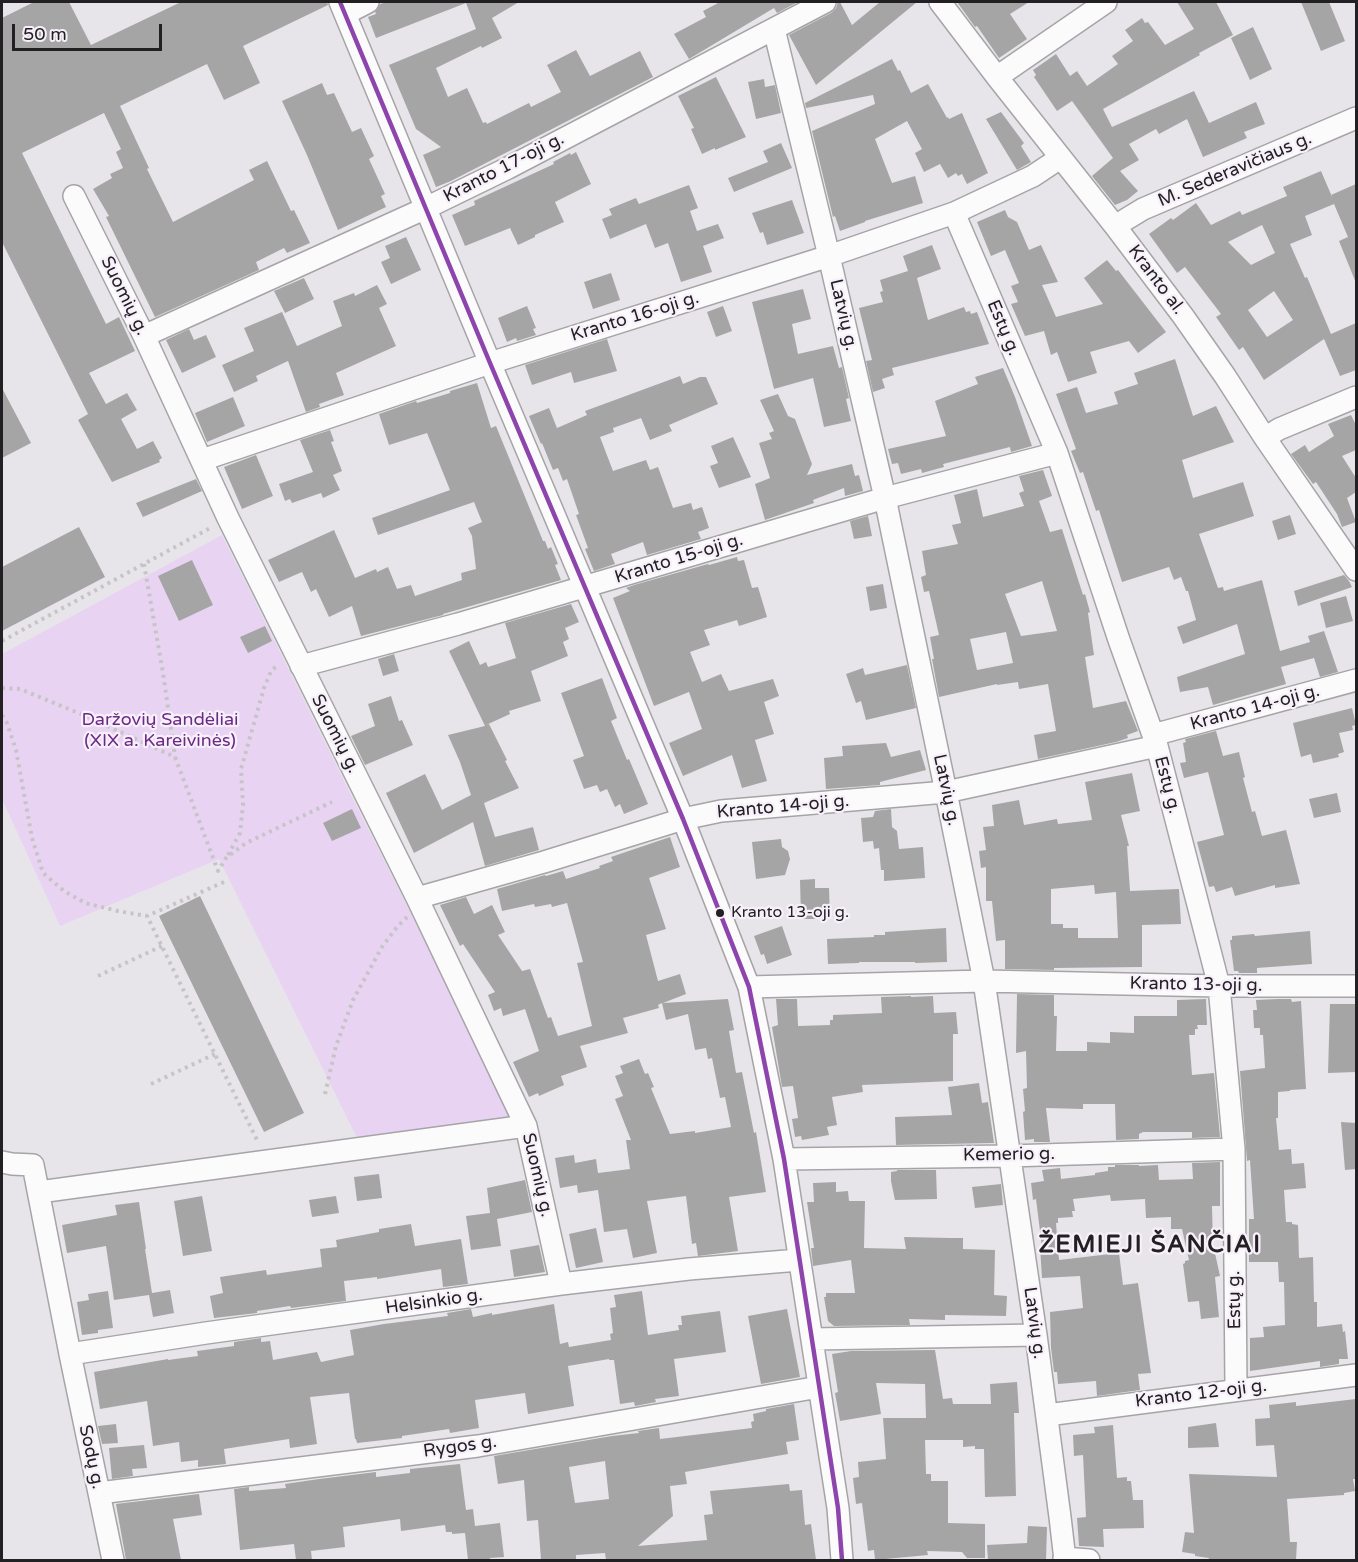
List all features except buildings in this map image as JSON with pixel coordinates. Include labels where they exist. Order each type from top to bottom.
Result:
[{"type":"street","points":[[368,2],[342,8],[683,819],[749,987],[784,1159],[838,1508],[842,1560]]},
{"type":"street","name":"Kranto 17-oji g.","points":[[144,336],[426,208],[508,168],[825,2]]},
{"type":"street","name":"Kranto al.","points":[[940,2],[1115,226],[1207,350],[1356,570]]},
{"type":"street","points":[[997,77],[1106,2]]},
{"type":"street","name":"Latvių g.","points":[[774,29],[885,498],[984,981],[1036,1335],[1065,1559]]},
{"type":"street","name":"M. Sederavičiaus g.","points":[[1115,226],[1143,209],[1356,118]]},
{"type":"street","name":"Kranto 16-oji g.","points":[[202,460],[490,363],[829,256],[954,213],[1033,176],[1060,158]]},
{"type":"street","name":"Suomių g.","points":[[74,196],[144,336],[228,518],[418,901],[526,1126],[561,1284]]},
{"type":"street","name":"Estų g.","points":[[954,213],[1057,453],[1155,741],[1219,986],[1234,1149],[1236,1390]]},
{"type":"street","points":[[1265,438],[1279,429],[1356,396]]},
{"type":"street","name":"Kranto 15-oji g.","points":[[297,659],[458,624],[885,498],[1057,453]]},
{"type":"street","name":"Kranto 14-oji g.","points":[[418,901],[683,819],[721,811],[946,792],[1155,741],[1356,680]]},
{"type":"street","name":"Kranto 13-oji g.","points":[[749,987],[984,981],[1219,986],[1356,986]]},
{"type":"street","points":[[39,1192],[526,1126]]},
{"type":"street","name":"Kemerio g.","points":[[784,1159],[1009,1156],[1234,1149]]},
{"type":"street","name":"Sodų g.","points":[[2,1162],[33,1165],[113,1560]]},
{"type":"street","name":"Helsinkio g.","points":[[70,1354],[561,1284],[689,1269],[799,1260]]},
{"type":"street","points":[[813,1339],[1036,1335]]},
{"type":"street","name":"Kranto 12-oji g.","points":[[1047,1415],[1356,1375]]},
{"type":"street","name":"Rygos g.","points":[[99,1493],[478,1446],[819,1387]]},
{"type":"street","points":[[1065,1559],[1089,1560]]},
{"type":"path","points":[[2,641],[228,518]]},
{"type":"path","points":[[144,564],[175,758],[218,871],[240,833],[243,805],[240,769],[264,688],[271,671],[297,659]]},
{"type":"path","points":[[2,688],[20,689],[81,714],[175,758]]},
{"type":"path","points":[[2,716],[7,723],[16,750],[32,838],[43,873],[64,891],[85,903],[147,916],[224,882]]},
{"type":"path","points":[[226,858],[246,843],[333,802]]},
{"type":"path","points":[[325,1094],[336,1046],[353,1000],[382,947],[418,901]]},
{"type":"path","points":[[147,916],[259,1144],[264,1162]]},
{"type":"path","points":[[98,976],[162,946]]},
{"type":"path","points":[[152,1084],[215,1054]]},
{"type":"green space","name":"Daržovių Sandėliai (XIX a. Kareivinės)","points":[[222,535],[514,1116],[359,1142],[219,859],[60,926],[2,799],[2,654]]},
{"type":"transit line","points":[[340,2],[683,819],[749,987],[784,1159],[838,1508],[842,1560]]},
{"type":"place","name":"Kranto 13-oji g.","points":[[720,913]]},
{"type":"district","name":"ŽEMIEJI ŠANČIAI","points":[[1150,1246]]}]
